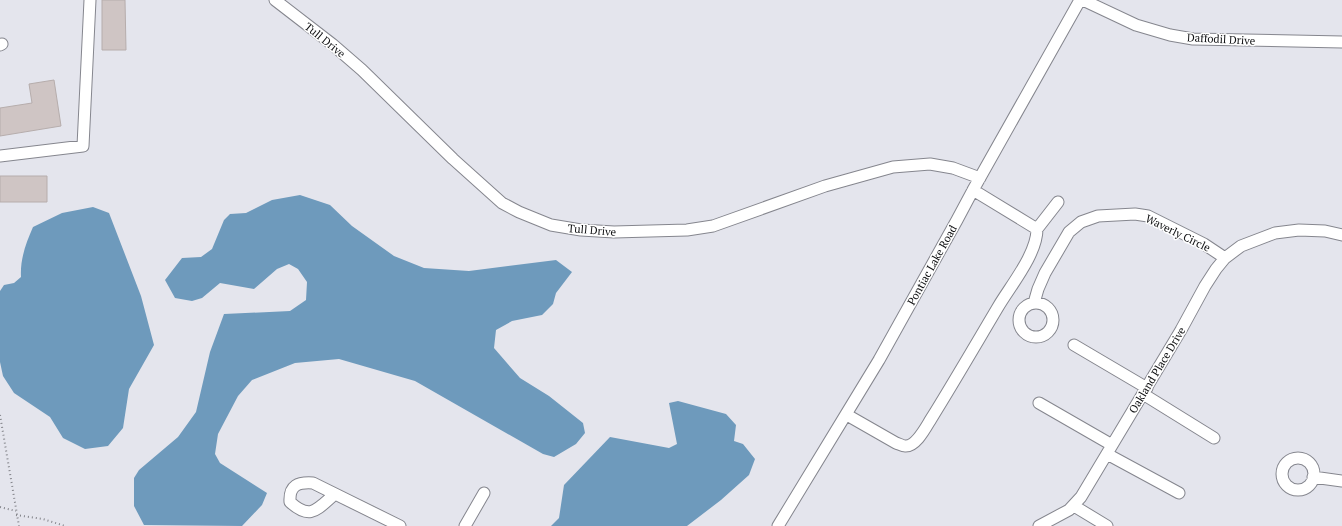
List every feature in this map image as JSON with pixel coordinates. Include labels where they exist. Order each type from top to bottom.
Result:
[{"type":"street","points":[[0,156],[83,146],[90,0]]},
{"type":"street","name":"Tull Drive","points":[[275,0],[332,44],[362,70],[453,159],[502,203],[519,212],[551,225],[581,230],[614,232],[687,230],[713,226],[825,186],[894,167],[930,164],[954,168],[980,178]]},
{"type":"street","name":"Pontiac Lake Road","points":[[778,526],[847,415],[879,360],[957,220],[972,190],[1082,0]]},
{"type":"street","name":"Daffodil Drive","points":[[1082,0],[1136,25],[1170,35],[1192,39],[1342,42]]},
{"type":"street","points":[[972,190],[1037,229]]},
{"type":"street","points":[[847,415],[896,443],[905,446],[912,444],[920,437],[1020,273],[1035,245],[1037,229],[1058,202]]},
{"type":"street","name":"Waverly Circle","points":[[1034,303],[1045,273],[1069,232],[1080,222],[1098,216],[1135,214],[1148,216],[1204,244],[1225,258]]},
{"type":"street","name":"Oakland Place Drive","points":[[1039,526],[1074,506],[1092,480],[1146,391],[1205,286],[1225,258],[1241,246],[1274,233],[1288,231],[1325,231],[1342,235]]},
{"type":"street","points":[[1074,345],[1146,391],[1214,438]]},
{"type":"street","points":[[1039,403],[1179,494]]},
{"type":"street","points":[[1313,477],[1342,481]]},
{"type":"street","points":[[465,526],[484,493]]},
{"type":"street","points":[[335,494],[400,526]]},
{"type":"street","points":[[1074,506],[1107,526]]},
{"type":"path","points":[[0,415],[19,526]]},
{"type":"path","points":[[0,507],[16,511]]},
{"type":"path","points":[[16,515],[43,518],[65,526]]},
{"type":"water","points":[[300,195],[330,205],[352,226],[394,256],[424,268],[469,271],[556,260],[572,272],[556,293],[553,304],[542,315],[512,321],[496,330],[494,348],[520,378],[549,396],[583,423],[585,433],[576,444],[554,457],[543,454],[415,381],[339,359],[295,363],[252,380],[238,396],[218,434],[215,454],[220,463],[267,493],[262,505],[242,526],[144,525],[134,506],[134,478],[139,470],[178,437],[196,412],[210,352],[224,314],[290,311],[306,300],[307,282],[298,269],[289,264],[277,269],[254,289],[220,283],[202,298],[192,301],[175,298],[165,280],[182,258],[201,257],[212,249],[224,220],[230,214],[246,213],[272,200]]},
{"type":"water","points":[[93,207],[109,213],[141,296],[154,345],[129,389],[123,428],[108,446],[85,449],[63,438],[50,417],[14,393],[3,376],[0,362],[0,291],[4,285],[14,283],[21,277],[21,264],[24,251],[33,227],[62,213]]},
{"type":"water","points":[[678,401],[726,414],[736,425],[734,441],[743,444],[755,459],[749,475],[721,500],[687,526],[551,526],[559,518],[564,485],[610,437],[669,448],[677,444],[669,403]]},
{"type":"building","points":[[102,0],[125,0],[126,50],[102,50]]},
{"type":"building","points":[[54,80],[61,126],[0,136],[0,108],[32,103],[29,84]]},
{"type":"building","points":[[0,176],[47,176],[47,202],[0,202]]}]
